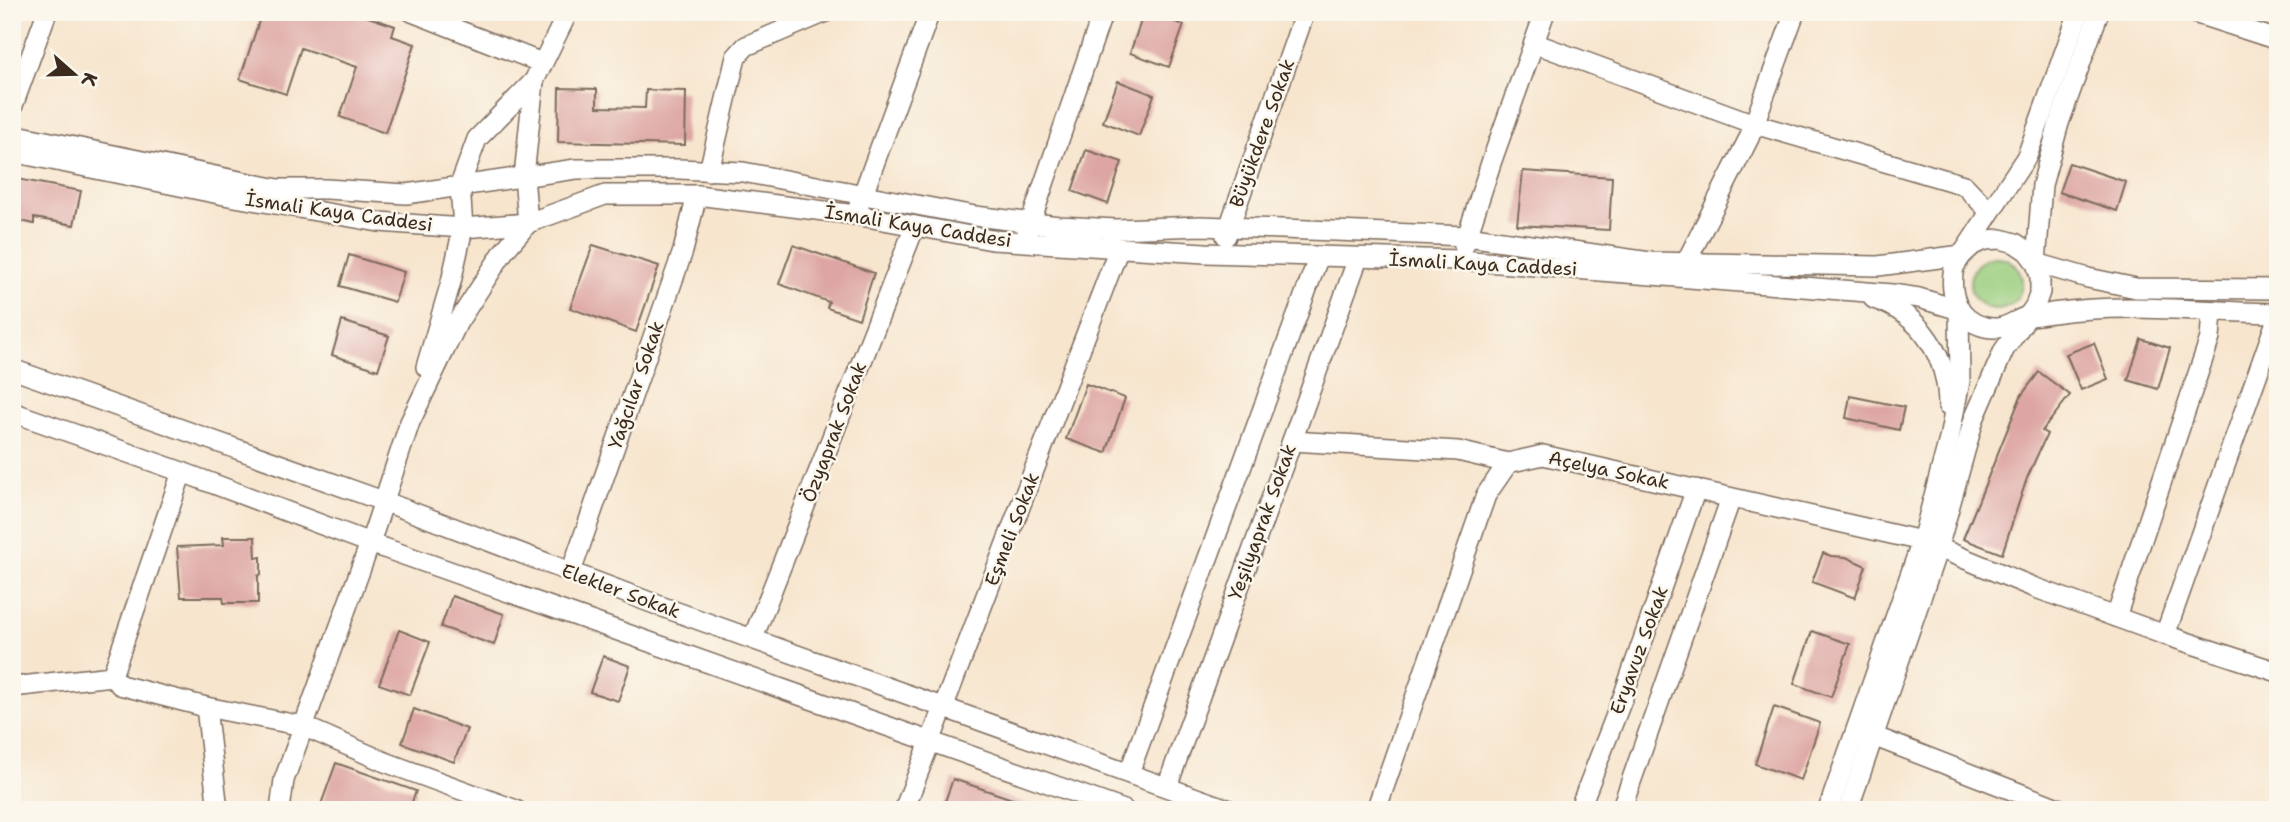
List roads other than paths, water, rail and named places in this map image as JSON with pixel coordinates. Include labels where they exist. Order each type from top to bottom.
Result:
[{"type":"street","points":[[12,108],[47,12]]},
{"type":"street","points":[[412,12],[538,72]]},
{"type":"street","points":[[280,810],[284,780],[370,544],[410,422],[451,282],[463,228],[460,185],[477,139],[538,72],[568,12]]},
{"type":"street","points":[[709,171],[736,57],[746,46],[826,12]]},
{"type":"street","points":[[856,215],[930,12]]},
{"type":"street","points":[[1024,242],[1103,12]]},
{"type":"street","name":"Büyükdere Sokak","points":[[1219,254],[1305,12]]},
{"type":"street","points":[[1795,12],[1754,124],[1682,270],[1878,266],[1962,255],[1973,245],[1986,240],[2001,239],[2015,243],[2027,251],[2036,263],[2136,288],[2278,289]]},
{"type":"street","points":[[1848,810],[1930,544],[1960,381],[1959,310],[1951,282],[1954,267],[2027,156],[2079,12]]},
{"type":"street","points":[[1828,810],[1930,544],[1974,419],[2004,350],[2035,306],[2040,292],[2036,263],[2042,185],[2059,123],[2099,12]]},
{"type":"street","points":[[2191,12],[2278,40]]},
{"type":"street","points":[[1460,260],[1534,43],[1538,14]]},
{"type":"street","points":[[1534,43],[1754,124],[1964,185],[1989,211]]},
{"type":"street","points":[[410,422],[458,322],[504,251],[528,223],[524,176],[538,72]]},
{"type":"street","name":"İsmali Kaya Caddesi","points":[[12,134],[278,189],[406,194],[576,169],[743,172],[975,216],[1031,223],[1116,229],[1229,227],[1467,236],[1650,262],[1682,270]]},
{"type":"street","name":"İsmali Kaya Caddesi","points":[[12,152],[242,199],[379,222],[463,228],[528,223],[605,195],[697,195],[856,215],[992,240],[1219,254],[1460,260],[1682,270],[1919,298],[1959,310]]},
{"type":"street","name":"Yağcılar Sokak","points":[[571,572],[683,251],[697,195]]},
{"type":"street","name":"Özyaprak Sokak","points":[[753,639],[915,226]]},
{"type":"street","name":"Eşmeli Sokak","points":[[904,810],[1119,248]]},
{"type":"street","name":"Yeşilyaprak Sokak","points":[[1129,773],[1319,256]]},
{"type":"street","name":"Yeşilyaprak Sokak","points":[[1167,787],[1358,257]]},
{"type":"street","points":[[1850,291],[1890,304],[1911,317],[1927,337],[1938,358],[1948,388],[1949,439]]},
{"type":"street","points":[[1959,310],[1970,320],[1990,328],[2013,325],[2025,317],[2105,308],[2278,314],[2165,635]]},
{"type":"street","points":[[2116,617],[2210,338],[2213,312]]},
{"type":"street","name":"Elekler Sokak","points":[[12,369],[383,501],[753,639],[1230,810]]},
{"type":"street","name":"Elekler Sokak","points":[[12,412],[182,472],[370,544],[1124,810]]},
{"type":"street","name":"Açelya Sokak","points":[[1292,441],[1458,451],[1508,463],[1543,455],[1696,489],[1930,544],[2033,587],[2278,672]]},
{"type":"street","points":[[1376,810],[1486,495],[1508,463]]},
{"type":"street","points":[[112,676],[182,472]]},
{"type":"street","name":"Eryavuz Sokak","points":[[1579,810],[1623,697],[1696,489]]},
{"type":"street","name":"Eryavuz Sokak","points":[[1621,810],[1731,498]]},
{"type":"street","points":[[12,687],[112,676]]},
{"type":"street","points":[[112,676],[120,685],[206,707],[303,726],[385,762],[516,810]]},
{"type":"street","points":[[206,707],[218,810]]},
{"type":"street","points":[[1873,736],[2063,810]]}]
